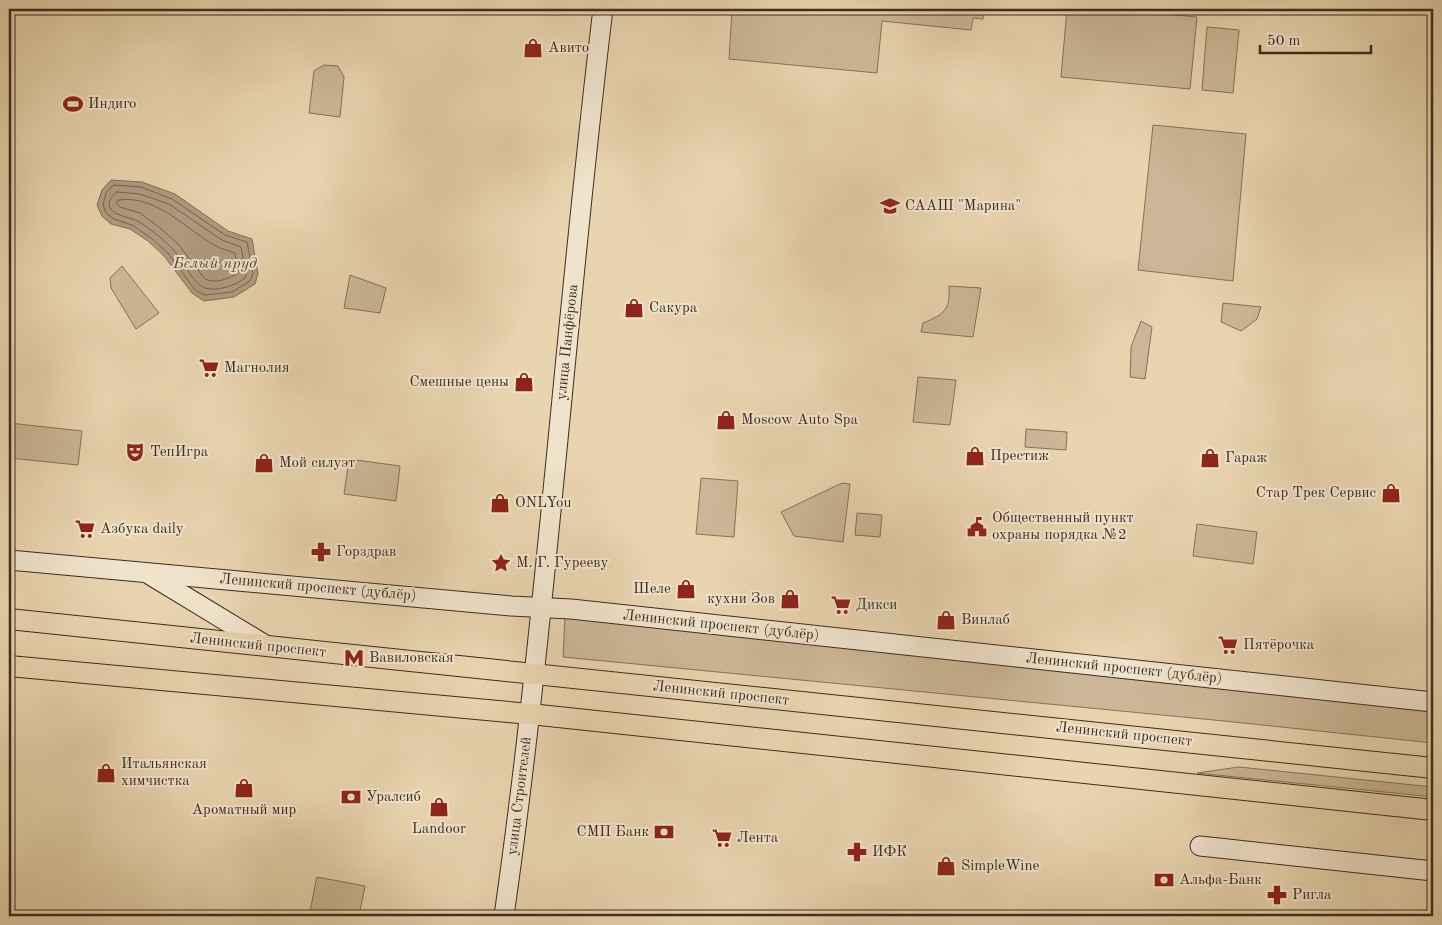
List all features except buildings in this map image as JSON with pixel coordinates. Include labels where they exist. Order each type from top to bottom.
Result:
[{"type":"main road","name":"Ленинский проспект","points":[[9,619],[1433,768]]},
{"type":"main road","points":[[9,666],[530,714],[1433,810]]},
{"type":"street","name":"улица Панфёрова","points":[[534,675],[589,125],[603,9]]},
{"type":"street","name":"Ленинский проспект (дублёр)","points":[[9,560],[511,606],[541,607],[1433,702]]},
{"type":"street","points":[[146,573],[268,647]]},
{"type":"street","name":"улица Строителей","points":[[504,916],[521,798],[534,675]]},
{"type":"street","points":[[1200,846],[1433,871]]},
{"type":"shaded area","points":[[732,9],[984,9],[983,19],[973,18],[971,30],[882,21],[877,73],[729,59]]},
{"type":"shaded area","points":[[1067,9],[1110,9],[1197,17],[1190,89],[1061,77]]},
{"type":"shaded area","points":[[1207,27],[1239,30],[1233,93],[1202,90]]},
{"type":"shaded area","points":[[324,65],[338,66],[344,77],[340,117],[309,113],[314,71]]},
{"type":"shaded area","points":[[1153,125],[1246,134],[1233,281],[1138,270]]},
{"type":"shaded area","points":[[122,266],[159,313],[136,329],[111,288],[110,278]]},
{"type":"shaded area","points":[[350,275],[386,288],[380,313],[344,308]]},
{"type":"shaded area","points":[[949,286],[981,288],[973,337],[921,332],[923,323],[945,310]]},
{"type":"shaded area","points":[[1223,303],[1261,307],[1257,319],[1241,331],[1221,322]]},
{"type":"shaded area","points":[[1141,321],[1152,327],[1145,379],[1130,377],[1131,347]]},
{"type":"shaded area","points":[[918,377],[956,380],[950,425],[913,422]]},
{"type":"shaded area","points":[[9,423],[82,431],[78,465],[9,458]]},
{"type":"shaded area","points":[[1026,429],[1067,432],[1066,450],[1025,447]]},
{"type":"shaded area","points":[[349,459],[400,466],[396,501],[344,494]]},
{"type":"shaded area","points":[[701,478],[738,481],[734,537],[696,534]]},
{"type":"shaded area","points":[[842,483],[850,484],[843,542],[794,536],[781,512]]},
{"type":"shaded area","points":[[857,513],[882,515],[880,537],[855,535]]},
{"type":"shaded area","points":[[1197,524],[1257,532],[1253,564],[1193,556]]},
{"type":"shaded area","points":[[565,616],[1433,706],[1433,743],[563,657]]},
{"type":"shaded area","points":[[1239,767],[1433,787],[1433,797],[1197,773]]},
{"type":"shaded area","points":[[317,877],[365,886],[359,916],[309,916]]},
{"type":"water","name":"Белый пруд","points":[[111,180],[142,182],[175,194],[228,231],[252,239],[258,274],[255,284],[234,297],[204,301],[192,293],[164,256],[148,241],[130,229],[111,224],[102,216],[97,205],[102,190]]},
{"type":"place","name":"Авито","points":[[533,48]]},
{"type":"place","name":"Индиго","points":[[73,104]]},
{"type":"place","name":"СААШ \"Марина\"","points":[[890,206]]},
{"type":"place","name":"Сакура","points":[[634,308]]},
{"type":"place","name":"Магнолия","points":[[209,368]]},
{"type":"place","name":"Смешные цены","points":[[524,382]]},
{"type":"place","name":"Moscow Auto Spa","points":[[726,420]]},
{"type":"place","name":"ТепИгра","points":[[135,452]]},
{"type":"place","name":"Престиж","points":[[975,456]]},
{"type":"place","name":"Гараж","points":[[1210,458]]},
{"type":"place","name":"Мой силуэт","points":[[264,463]]},
{"type":"place","name":"Стар Трек Сервис","points":[[1391,493]]},
{"type":"place","name":"ONLYou","points":[[500,503]]},
{"type":"place","name":"Общественный пункт охраны порядка №2","points":[[977,527]]},
{"type":"place","name":"Азбука daily","points":[[85,529]]},
{"type":"place","name":"Горздрав","points":[[321,552]]},
{"type":"place","name":"М. Г. Гурееву","points":[[501,563]]},
{"type":"place","name":"Шеле","points":[[686,589]]},
{"type":"place","name":"кухни Зов","points":[[790,599]]},
{"type":"place","name":"Дикси","points":[[841,605]]},
{"type":"place","name":"Винлаб","points":[[946,620]]},
{"type":"place","name":"Пятёрочка","points":[[1228,645]]},
{"type":"place","name":"Вавиловская","points":[[354,658]]},
{"type":"place","name":"Итальянская химчистка","points":[[106,773]]},
{"type":"place","name":"Ароматный мир","points":[[244,788]]},
{"type":"place","name":"Уралсиб","points":[[351,797]]},
{"type":"place","name":"Landoor","points":[[439,807]]},
{"type":"place","name":"СМП Банк","points":[[664,832]]},
{"type":"place","name":"Лента","points":[[722,838]]},
{"type":"place","name":"ИФК","points":[[857,852]]},
{"type":"place","name":"SimpleWine","points":[[946,866]]},
{"type":"place","name":"Альфа-Банк","points":[[1164,880]]},
{"type":"place","name":"Ригла","points":[[1277,895]]}]
